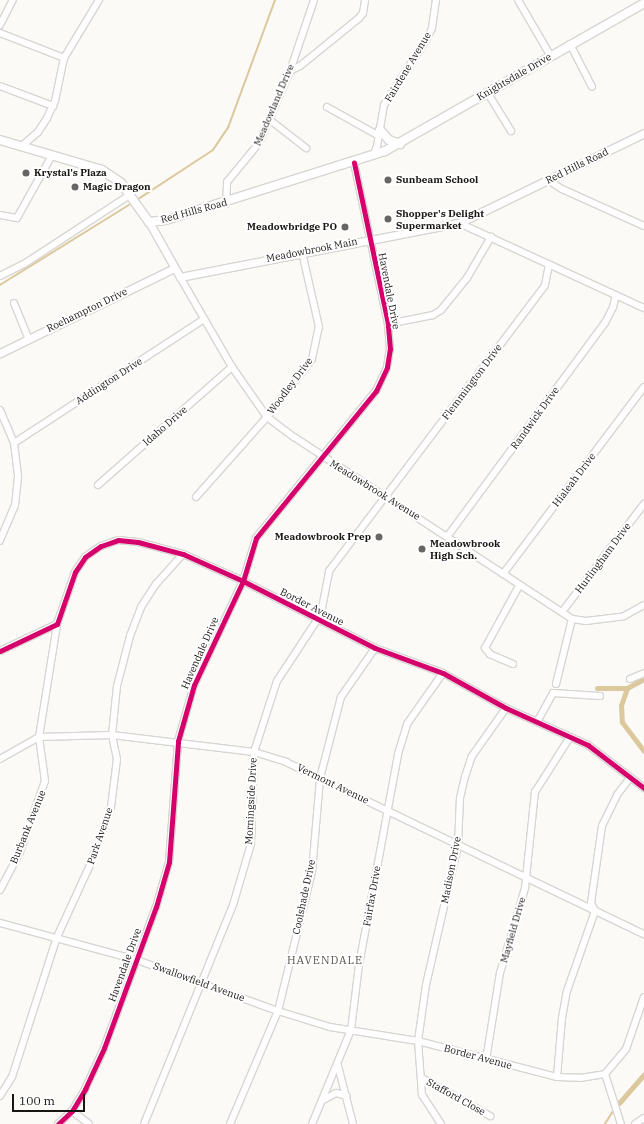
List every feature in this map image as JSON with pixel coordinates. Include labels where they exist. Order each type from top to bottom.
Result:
[{"type":"main road","name":"Knightsdale Drive","points":[[385,151],[400,144],[570,44],[644,3]]},
{"type":"main road","points":[[379,133],[389,140],[400,144]]},
{"type":"main road","name":"Red Hills Road","points":[[0,140],[23,145],[102,170],[121,183],[131,194],[149,222],[166,220],[226,204],[354,163],[385,151]]},
{"type":"street","points":[[0,25],[13,0]]},
{"type":"street","points":[[23,145],[38,132],[53,106],[64,58],[99,0]]},
{"type":"street","name":"Meadowland Drive","points":[[226,204],[227,182],[251,155],[270,120],[290,71],[314,0]]},
{"type":"street","points":[[290,71],[300,66],[359,18],[363,13],[365,0]]},
{"type":"street","name":"Fairdene Avenue","points":[[372,156],[379,133],[382,113],[389,96],[432,28],[436,0]]},
{"type":"street","points":[[518,0],[550,56]]},
{"type":"street","points":[[0,33],[64,58]]},
{"type":"street","points":[[570,44],[592,87]]},
{"type":"street","points":[[0,86],[53,106]]},
{"type":"street","points":[[488,92],[511,131]]},
{"type":"street","points":[[327,107],[379,133]]},
{"type":"street","points":[[270,120],[306,148]]},
{"type":"street","name":"Red Hills Road","points":[[509,197],[548,180],[644,133]]},
{"type":"street","points":[[0,215],[16,219],[52,155]]},
{"type":"street","name":"Havendale Drive","points":[[58,1124],[72,1111],[104,1048],[137,960],[169,862],[178,742],[194,685],[243,581],[256,538],[324,458],[381,383],[390,349],[388,324],[354,163]]},
{"type":"street","points":[[548,180],[562,189],[644,226]]},
{"type":"street","points":[[0,276],[24,264],[131,194]]},
{"type":"street","name":"Meadowbrook Main","points":[[180,277],[302,252],[459,223],[509,197]]},
{"type":"street","name":"Meadowbrook Avenue","points":[[149,222],[232,367],[267,416],[324,458],[387,496],[504,574],[519,586],[572,618],[586,621],[624,616],[644,606]]},
{"type":"street","points":[[459,223],[644,308]]},
{"type":"street","points":[[388,324],[433,315],[441,310],[467,278],[491,237]]},
{"type":"street","name":"Woodley Drive","points":[[196,497],[267,416],[312,359],[319,327],[302,252]]},
{"type":"street","name":"Flemmington Drive","points":[[387,496],[545,285],[548,264]]},
{"type":"street","name":"Roehampton Drive","points":[[0,353],[174,268]]},
{"type":"street","name":"Randwick Drive","points":[[447,537],[605,323],[613,308],[616,295]]},
{"type":"street","points":[[14,303],[28,338]]},
{"type":"street","name":"Addington Drive","points":[[14,443],[204,320]]},
{"type":"street","name":"Idaho Drive","points":[[98,485],[232,367]]},
{"type":"street","name":"Hialeah Drive","points":[[504,574],[644,388]]},
{"type":"street","points":[[0,410],[14,443],[18,477],[15,505],[0,541]]},
{"type":"street","name":"Morningside Drive","points":[[144,1124],[233,905],[250,844],[254,752],[259,730],[277,681],[317,620],[322,608],[329,571],[387,496]]},
{"type":"street","name":"Hurlingham Drive","points":[[562,612],[644,504]]},
{"type":"street","name":"Border Avenue","points":[[57,624],[75,572],[85,557],[101,546],[118,540],[138,542],[183,554],[243,581],[317,620],[375,648],[443,673],[506,708],[588,745],[644,788]]},
{"type":"street","name":"Park Avenue","points":[[0,1096],[12,1077],[57,937],[90,865],[111,807],[117,759],[112,735],[117,686],[141,606],[156,584],[183,554]]},
{"type":"street","points":[[513,664],[490,654],[485,648],[519,586]]},
{"type":"street","points":[[556,684],[572,618]]},
{"type":"street","points":[[0,651],[57,624]]},
{"type":"street","name":"Burbank Avenue","points":[[0,890],[20,852],[45,781],[38,737],[57,624]]},
{"type":"street","name":"Coolshade Drive","points":[[230,1124],[278,1011],[312,872],[320,778],[341,697],[375,648]]},
{"type":"street","points":[[630,679],[644,672]]},
{"type":"street","name":"Fairfax Drive","points":[[312,1124],[338,1066],[351,1030],[359,965],[398,754],[407,724],[443,673]]},
{"type":"street","points":[[537,722],[553,693],[600,696]]},
{"type":"street","name":"Madison Drive","points":[[441,1124],[424,1100],[418,1041],[426,985],[458,845],[460,798],[472,756],[506,708]]},
{"type":"street","name":"Vermont Avenue","points":[[0,759],[38,737],[112,735],[254,752],[286,762],[644,934]]},
{"type":"street","name":"Mayfield Drive","points":[[486,1060],[500,973],[525,888],[535,792],[570,737]]},
{"type":"street","points":[[557,1078],[562,1018],[567,991],[595,911],[591,903],[602,826],[617,795],[630,778]]},
{"type":"street","name":"Swallowfield Avenue","points":[[0,923],[57,937],[137,960],[278,1011],[351,1030]]},
{"type":"street","points":[[621,1124],[605,1074],[626,1048],[644,997]]},
{"type":"street","name":"Border Avenue","points":[[351,1030],[418,1041],[557,1078],[580,1078],[605,1074]]},
{"type":"street","points":[[338,1066],[348,1096],[353,1124]]},
{"type":"street","name":"Stafford Close","points":[[423,1079],[490,1116]]},
{"type":"street","points":[[322,1101],[328,1096],[336,1094],[348,1096]]},
{"type":"street","points":[[72,1111],[89,1124]]},
{"type":"street","points":[[635,1124],[644,1118]]},
{"type":"waterway","points":[[137,200],[213,150],[228,128],[275,0]]},
{"type":"waterway","points":[[0,285],[132,203]]},
{"type":"waterway","points":[[597,688],[627,688],[644,679]]},
{"type":"waterway","points":[[627,688],[621,705],[622,722],[644,751]]},
{"type":"waterway","points":[[619,1103],[644,1074]]},
{"type":"waterway","points":[[605,1124],[613,1111]]},
{"type":"cycle path","points":[[58,1124],[72,1111],[85,1089],[104,1048],[156,907],[169,862],[178,741],[194,685],[243,581],[256,538],[376,391],[387,367],[390,349],[388,324],[354,163]]},
{"type":"cycle path","points":[[0,651],[57,624],[75,572],[85,557],[101,546],[118,540],[138,542],[183,554],[243,581],[375,648],[443,673],[506,708],[588,745],[644,788]]},
{"type":"place","name":"Krystal's Plaza","points":[[26,173]]},
{"type":"place","name":"Sunbeam School","points":[[388,180]]},
{"type":"place","name":"Magic Dragon","points":[[75,187]]},
{"type":"place","name":"Shopper's Delight Supermarket","points":[[388,219]]},
{"type":"place","name":"Meadowbridge PO","points":[[345,227]]},
{"type":"place","name":"Meadowbrook Prep","points":[[379,537]]},
{"type":"place","name":"Meadowbrook High Sch.","points":[[422,549]]},
{"type":"district","name":"HAVENDALE","points":[[325,960]]}]
